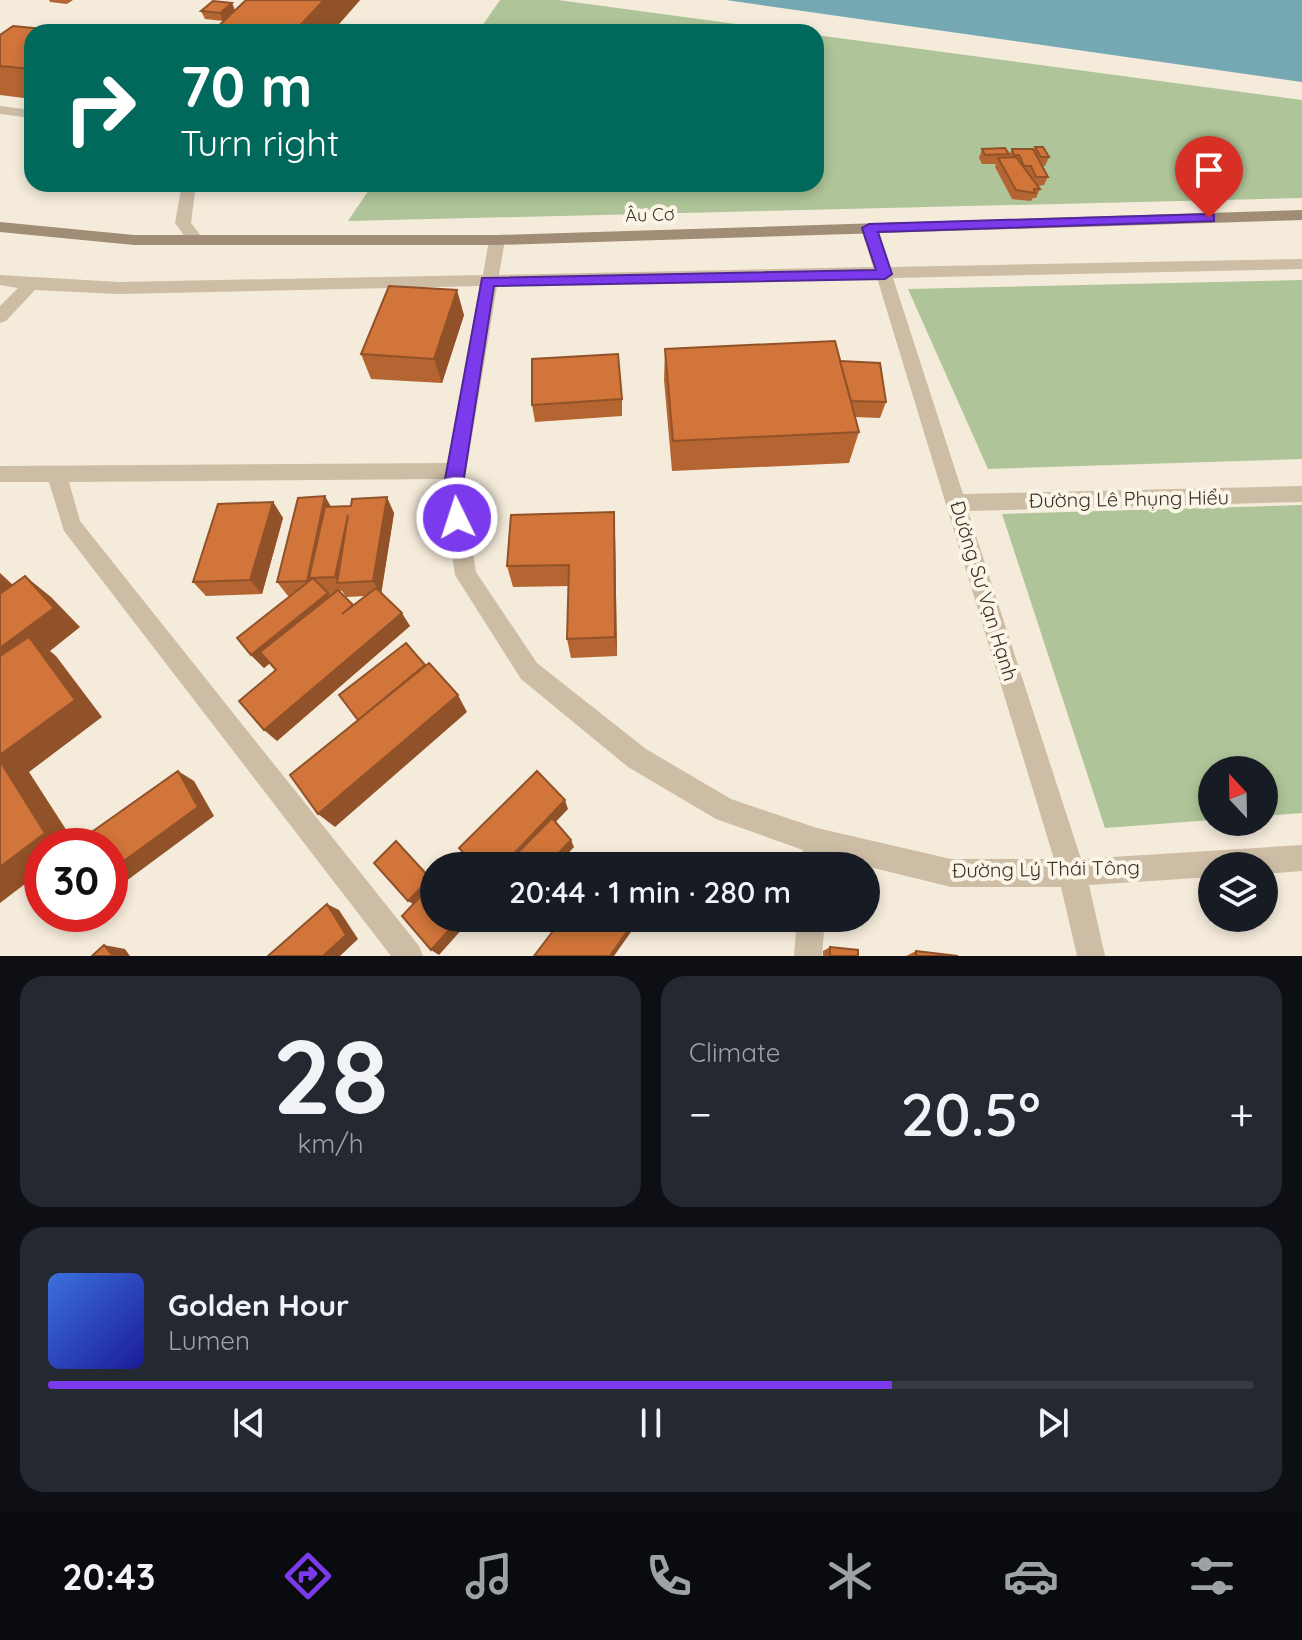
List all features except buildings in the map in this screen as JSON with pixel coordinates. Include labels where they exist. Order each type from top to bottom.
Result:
[{"type":"main road","name":"Âu Cơ","points":[[0,227],[134,240],[497,240],[1302,215]]},
{"type":"street","points":[[0,110],[24,113]]},
{"type":"street","points":[[188,192],[183,223],[197,241]]},
{"type":"street","name":"Đường Sư Vạn Hạnh","points":[[869,228],[1072,873],[1091,956]]},
{"type":"street","name":"Đường Lý Thái Tông","points":[[497,240],[453,490],[466,575],[529,671],[637,758],[725,810],[814,852]]},
{"type":"street","points":[[0,280],[119,288],[1302,264]]},
{"type":"street","points":[[0,317],[31,284]]},
{"type":"street","points":[[0,474],[456,471]]},
{"type":"street","points":[[57,474],[71,525],[409,956]]},
{"type":"street","name":"Đường Lê Phụng Hiểu","points":[[956,503],[1302,494]]},
{"type":"street","name":"Đường Lý Thái Tông","points":[[880,862],[951,873],[1072,873],[1302,858]]},
{"type":"street","points":[[808,956],[810,932]]},
{"type":"green space","points":[[500,0],[558,0],[736,24],[484,24]]},
{"type":"green space","points":[[824,36],[1302,100],[1302,198],[348,221],[368,192],[824,192]]},
{"type":"green space","points":[[1302,280],[1302,459],[988,469],[908,289]]},
{"type":"green space","points":[[1302,505],[1302,813],[1278,815],[1278,756],[1198,756],[1198,821],[1105,828],[1002,514]]},
{"type":"water","points":[[726,0],[1302,0],[1302,82]]},
{"type":"route","points":[[457,518],[453,490],[488,281],[885,274],[869,228],[1209,218]]}]
